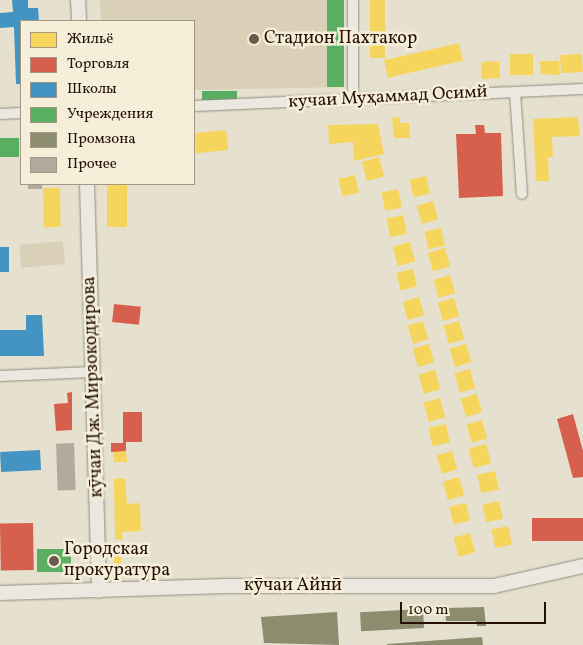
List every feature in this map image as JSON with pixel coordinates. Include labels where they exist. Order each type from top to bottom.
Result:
[{"type":"main road","points":[[78,0],[79,20]]},
{"type":"main road","name":"кӯчаи Дж. Мирзокодирова","points":[[87,185],[99,591]]},
{"type":"main road","name":"кӯчаи Айнӣ","points":[[0,593],[224,586],[494,586],[583,566]]},
{"type":"street","points":[[353,0],[353,99]]},
{"type":"street","name":"кучаи Муҳаммад Осимй","points":[[195,106],[583,88]]},
{"type":"street","points":[[514,92],[522,194]]},
{"type":"street","points":[[0,114],[20,113]]},
{"type":"street","points":[[0,376],[92,372]]},
{"type":"shaded area","points":[[100,0],[341,0],[344,87],[195,90],[195,20],[101,20]]},
{"type":"shaded area","points":[[63,241],[65,264],[21,268],[19,245]]},
{"type":"building: Жильё","points":[[370,0],[385,0],[385,58],[370,58]]},
{"type":"building: Жильё","points":[[459,43],[463,61],[388,78],[384,60]]},
{"type":"building: Жильё","points":[[510,54],[533,54],[533,75],[510,75]]},
{"type":"building: Жильё","points":[[582,54],[583,72],[561,73],[560,55]]},
{"type":"building: Жильё","points":[[499,61],[500,78],[482,79],[481,62]]},
{"type":"building: Жильё","points":[[540,61],[559,61],[560,75],[541,74]]},
{"type":"building: Жильё","points":[[400,117],[400,123],[409,123],[410,138],[394,138],[392,118]]},
{"type":"building: Жильё","points":[[578,117],[580,136],[552,137],[553,157],[548,157],[549,181],[536,181],[533,119]]},
{"type":"building: Жильё","points":[[378,124],[384,154],[354,161],[353,142],[329,144],[328,125]]},
{"type":"building: Жильё","points":[[226,130],[228,150],[196,153],[195,133]]},
{"type":"building: Жильё","points":[[379,157],[384,176],[367,181],[362,162]]},
{"type":"building: Жильё","points":[[355,175],[359,193],[342,196],[338,179]]},
{"type":"building: Жильё","points":[[426,176],[430,194],[413,197],[409,180]]},
{"type":"building: Жильё","points":[[107,185],[127,185],[127,227],[107,227]]},
{"type":"building: Жильё","points":[[43,188],[60,188],[61,227],[44,227]]},
{"type":"building: Жильё","points":[[398,189],[402,208],[385,211],[381,193]]},
{"type":"building: Жильё","points":[[433,201],[438,219],[422,224],[417,206]]},
{"type":"building: Жильё","points":[[403,215],[407,234],[390,237],[386,219]]},
{"type":"building: Жильё","points":[[441,228],[445,246],[428,249],[424,232]]},
{"type":"building: Жильё","points":[[410,242],[415,261],[398,266],[393,247]]},
{"type":"building: Жильё","points":[[445,248],[450,266],[433,271],[428,253]]},
{"type":"building: Жильё","points":[[413,269],[417,287],[400,290],[396,273]]},
{"type":"building: Жильё","points":[[450,275],[455,293],[439,298],[434,280]]},
{"type":"building: Жильё","points":[[419,297],[424,315],[408,320],[403,302]]},
{"type":"building: Жильё","points":[[454,298],[459,316],[443,321],[438,303]]},
{"type":"building: Жильё","points":[[423,321],[428,339],[413,344],[408,325]]},
{"type":"building: Жильё","points":[[459,321],[464,339],[449,344],[444,325]]},
{"type":"building: Жильё","points":[[429,344],[434,362],[418,367],[413,349]]},
{"type":"building: Жильё","points":[[466,344],[471,362],[455,367],[450,349]]},
{"type":"building: Жильё","points":[[470,369],[475,388],[460,392],[455,373]]},
{"type":"building: Жильё","points":[[435,370],[440,389],[424,394],[419,374]]},
{"type":"building: Жильё","points":[[477,394],[482,412],[466,417],[461,399]]},
{"type":"building: Жильё","points":[[440,398],[445,417],[429,422],[424,402]]},
{"type":"building: Жильё","points":[[482,420],[487,438],[472,443],[467,424]]},
{"type":"building: Жильё","points":[[446,424],[450,443],[432,446],[428,428]]},
{"type":"building: Жильё","points":[[486,444],[491,463],[474,468],[469,449]]},
{"type":"building: Жильё","points":[[113,451],[126,451],[127,462],[114,462]]},
{"type":"building: Жильё","points":[[452,451],[457,469],[442,474],[437,455]]},
{"type":"building: Жильё","points":[[495,471],[499,490],[481,493],[477,475]]},
{"type":"building: Жильё","points":[[459,477],[464,495],[448,500],[443,482]]},
{"type":"building: Жильё","points":[[125,478],[127,504],[140,503],[141,531],[122,532],[123,540],[115,539],[114,479]]},
{"type":"building: Жильё","points":[[499,501],[503,519],[486,522],[482,505]]},
{"type":"building: Жильё","points":[[466,503],[470,521],[453,524],[449,507]]},
{"type":"building: Жильё","points":[[508,526],[512,545],[495,548],[491,530]]},
{"type":"building: Жильё","points":[[470,533],[475,552],[459,557],[454,537]]},
{"type":"building: Жильё","points":[[122,548],[121,576],[114,576],[114,549]]},
{"type":"building: Торговля","points":[[475,125],[484,125],[485,133],[501,133],[503,196],[459,198],[456,134],[476,134]]},
{"type":"building: Торговля","points":[[114,304],[141,307],[139,325],[112,322]]},
{"type":"building: Торговля","points":[[72,392],[72,430],[56,431],[54,404],[68,403],[67,393]]},
{"type":"building: Торговля","points":[[123,412],[142,412],[142,442],[126,442],[126,451],[111,452],[111,443],[123,443]]},
{"type":"building: Торговля","points":[[573,414],[583,451],[583,477],[573,478],[557,419]]},
{"type":"building: Торговля","points":[[532,518],[583,518],[583,541],[532,541]]},
{"type":"building: Торговля","points":[[33,523],[34,570],[1,571],[0,524]]},
{"type":"building: Школы","points":[[12,0],[28,0],[28,8],[38,8],[39,20],[20,20],[20,84],[16,84],[14,27],[0,28],[0,13],[13,12]]},
{"type":"building: Школы","points":[[0,247],[9,247],[9,272],[0,272]]},
{"type":"building: Школы","points":[[26,315],[42,315],[44,356],[0,356],[0,330],[26,330]]},
{"type":"building: Школы","points":[[40,450],[41,470],[1,472],[0,452]]},
{"type":"building: Учреждения","points":[[327,0],[344,0],[344,87],[327,87]]},
{"type":"building: Учреждения","points":[[202,91],[237,91],[237,100],[202,100]]},
{"type":"building: Учреждения","points":[[0,138],[19,138],[19,157],[0,157]]},
{"type":"building: Учреждения","name":"Городская прокуратура","points":[[37,549],[71,549],[71,572],[37,572]]},
{"type":"building: Промзона","points":[[484,607],[486,626],[477,626],[476,621],[446,621],[445,608]]},
{"type":"building: Промзона","points":[[423,609],[424,628],[361,631],[360,612]]},
{"type":"building: Промзона","points":[[337,612],[339,645],[264,643],[261,617]]},
{"type":"building: Промзона","points":[[482,637],[483,645],[387,645],[387,644]]},
{"type":"building: Прочее","points":[[28,185],[42,185],[42,189],[28,189]]},
{"type":"building: Прочее","points":[[74,443],[76,490],[58,491],[56,444]]},
{"type":"place","name":"Стадион Пахтакор","points":[[254,39]]},
{"type":"place","name":"Городская прокуратура","points":[[54,561]]}]
